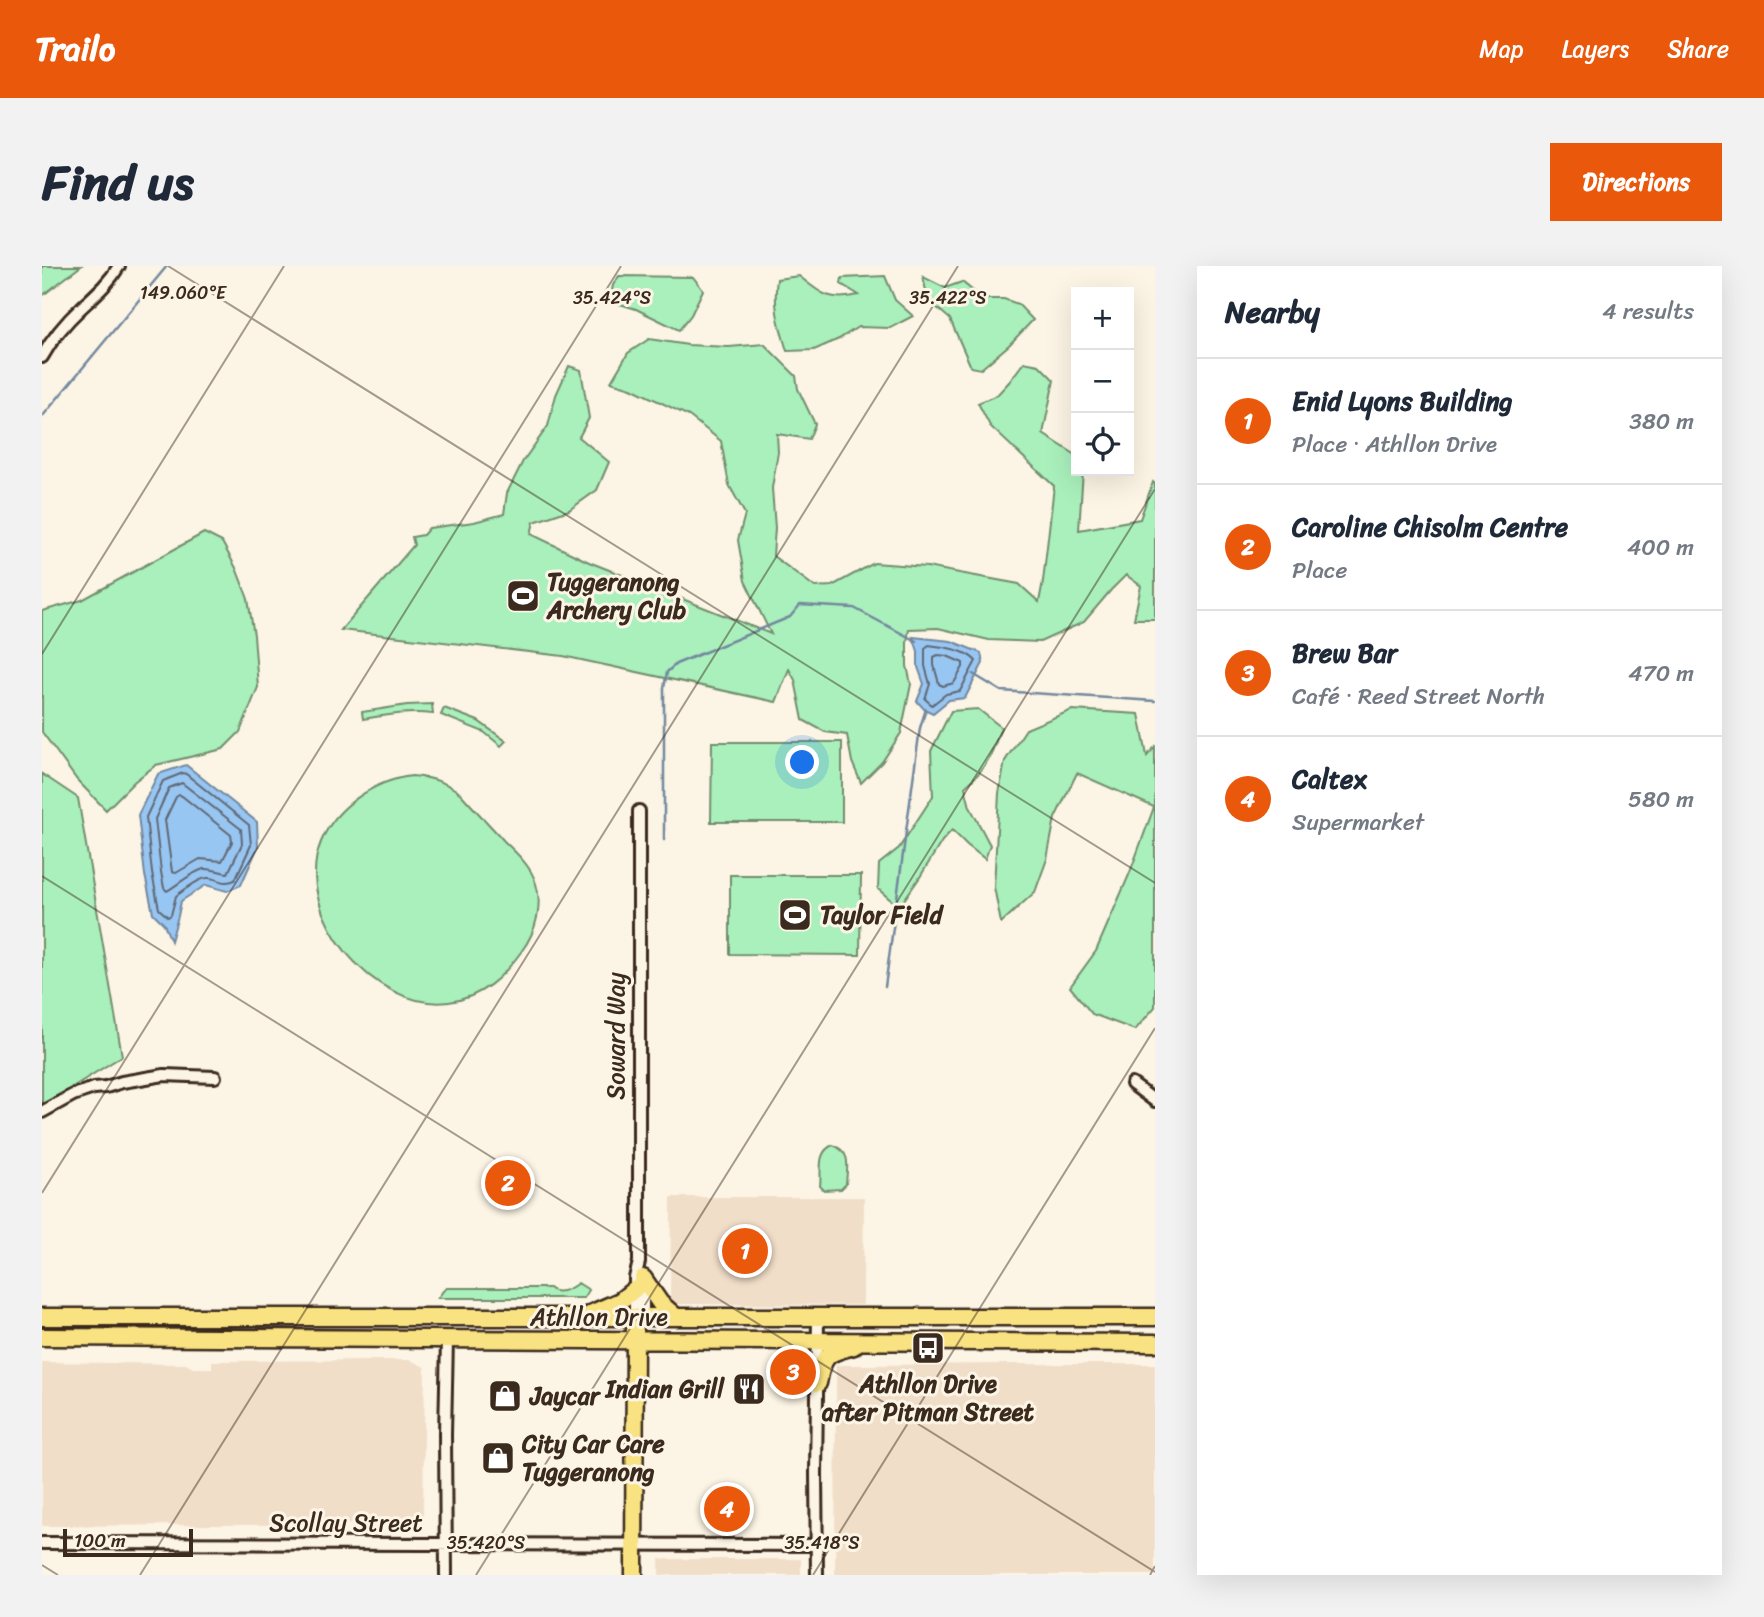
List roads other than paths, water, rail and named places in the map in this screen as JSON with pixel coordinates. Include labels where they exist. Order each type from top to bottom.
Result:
[{"type":"main road","points":[[584,1317],[620,1301],[639,1276],[660,1303],[676,1317]]},
{"type":"main road","name":"Athllon Drive","points":[[42,1317],[1155,1317]]},
{"type":"main road","points":[[387,1317],[434,1323],[442,1329],[447,1339]]},
{"type":"main road","points":[[447,1339],[448,1328],[456,1321],[481,1317]]},
{"type":"main road","name":"Soward Way","points":[[634,1575],[638,1544],[639,1317]]},
{"type":"main road","name":"Athllon Drive","points":[[42,1337],[1155,1343]]},
{"type":"main road","points":[[790,1341],[818,1383]]},
{"type":"main road","points":[[818,1383],[823,1360],[844,1348],[870,1342]]},
{"type":"main road","name":"Soward Way","points":[[638,1544],[642,1575]]},
{"type":"street","points":[[42,357],[62,327],[99,293],[120,266]]},
{"type":"street","name":"Soward Way","points":[[639,811],[639,1317]]},
{"type":"street","points":[[42,1112],[73,1095],[94,1088],[164,1075],[215,1077]]},
{"type":"street","points":[[1132,1084],[1155,1101]]},
{"type":"street","points":[[817,1575],[818,1317]]},
{"type":"street","points":[[446,1575],[447,1339]]},
{"type":"street","name":"Scollay Street","points":[[42,1542],[817,1545]]},
{"type":"water","points":[[913,637],[951,641],[981,653],[983,663],[965,698],[949,700],[933,713],[924,709],[917,701],[924,684]]},
{"type":"water","points":[[186,765],[257,822],[258,847],[241,885],[227,891],[206,885],[181,901],[171,941],[164,924],[153,913],[145,875],[138,815],[158,774]]},
{"type":"waterway","points":[[42,417],[167,266]]},
{"type":"waterway","points":[[664,840],[664,688],[667,672],[676,664],[790,617],[800,605],[854,608],[916,641]]},
{"type":"waterway","points":[[973,674],[1001,691],[1155,701]]},
{"type":"waterway","points":[[885,987],[920,728],[926,709]]},
{"type":"place","name":"Tuggeranong Archery Club","points":[[523,596]]},
{"type":"place","name":"Taylor Field","points":[[795,915]]},
{"type":"place","name":"Caroline Chisolm Centre","points":[[508,1183]]},
{"type":"place","name":"Enid Lyons Building","points":[[745,1251]]},
{"type":"place","name":"Athllon Drive after Pitman Street","points":[[928,1348]]},
{"type":"place","name":"Brew Bar","points":[[793,1372]]},
{"type":"place","name":"Indian Grill","points":[[749,1389]]},
{"type":"place","name":"Jaycar","points":[[505,1396]]},
{"type":"place","name":"City Car Care Tuggeranong","points":[[498,1458]]},
{"type":"place","name":"Caltex","points":[[727,1509]]}]
